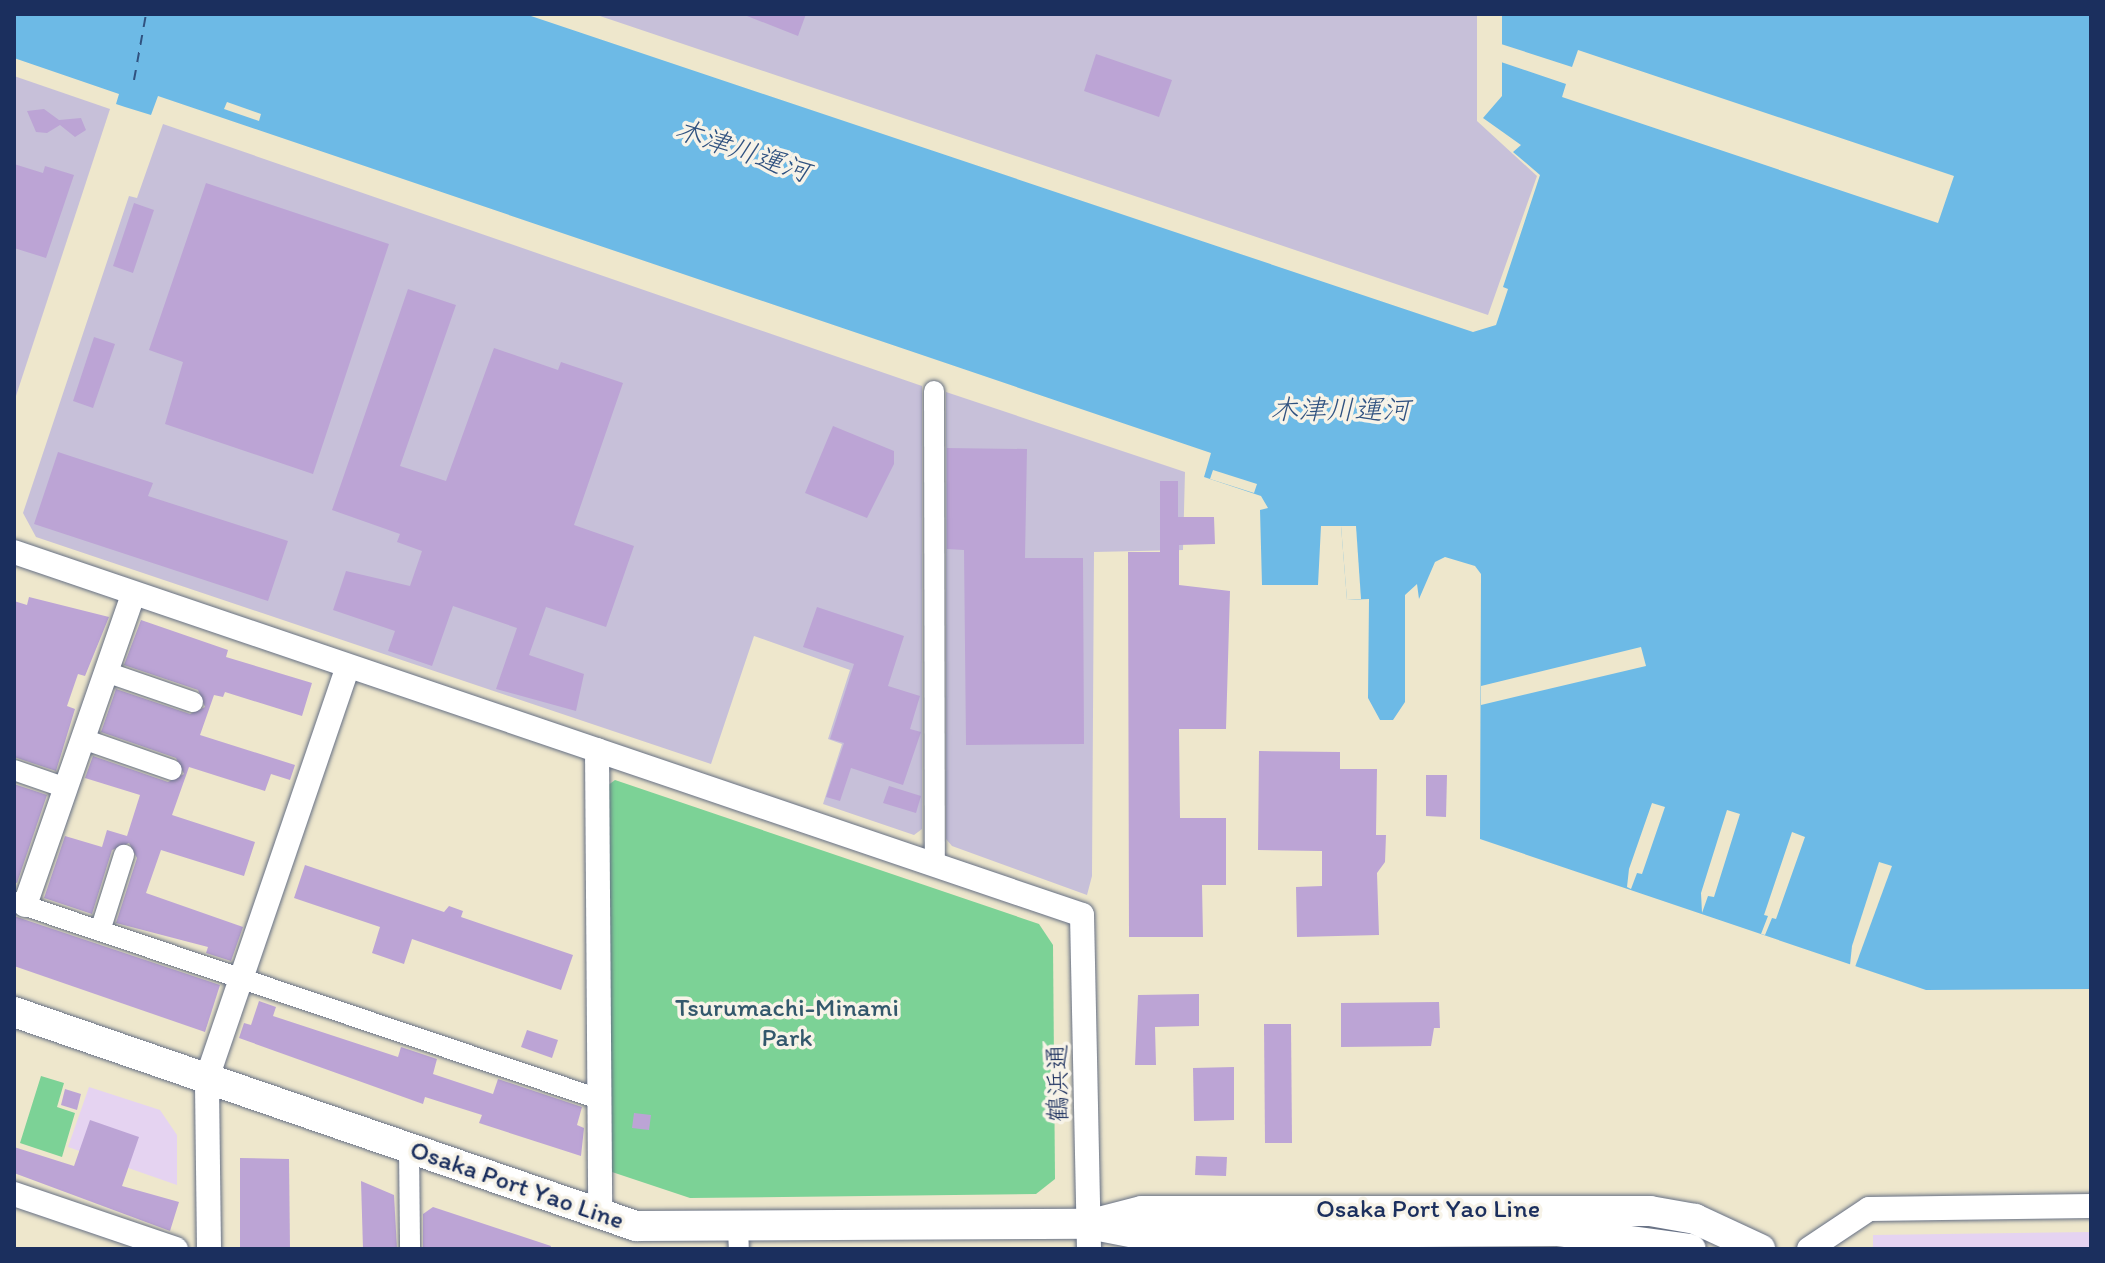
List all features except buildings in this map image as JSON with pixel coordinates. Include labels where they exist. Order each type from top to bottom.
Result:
[{"type":"main road","name":"Osaka Port Yao Line","points":[[14,1012],[600,1213],[636,1241],[739,1237],[1089,1237],[1140,1234],[1453,1242],[1557,1231],[1691,1249]]},
{"type":"main road","name":"Osaka Port Yao Line","points":[[1089,1237],[1142,1211],[1589,1209],[1695,1219],[1760,1249]]},
{"type":"street","points":[[14,552],[935,864],[934,391]]},
{"type":"street","points":[[133,594],[66,788],[20,904],[599,1099]]},
{"type":"street","points":[[209,1249],[207,1078],[348,667]]},
{"type":"street","points":[[106,672],[193,702]]},
{"type":"street","points":[[83,739],[172,770]]},
{"type":"street","points":[[597,750],[600,1213]]},
{"type":"street","points":[[14,770],[66,788]]},
{"type":"street","points":[[100,931],[124,855]]},
{"type":"street","name":"鶴浜通","points":[[935,864],[1082,915],[1089,1237]]},
{"type":"street","points":[[409,1147],[410,1249]]},
{"type":"street","points":[[14,1194],[176,1249]]},
{"type":"street","points":[[1809,1249],[1869,1209],[2091,1206]]},
{"type":"shaded area","points":[[594,14],[1477,14],[1477,121],[1537,176],[1488,315]]},
{"type":"shaded area","points":[[14,76],[110,109],[14,402]]},
{"type":"shaded area","points":[[163,124],[922,386],[922,829],[914,835],[823,804],[842,744],[828,739],[850,670],[754,636],[711,764],[36,537],[23,513],[129,196],[137,198]]},
{"type":"shaded area","points":[[946,392],[1185,472],[1183,550],[1094,552],[1092,876],[1087,895],[952,846],[946,839]]},
{"type":"shaded area","points":[[89,1087],[160,1110],[177,1135],[177,1185],[68,1147]]},
{"type":"shaded area","points":[[2091,1232],[2091,1249],[1873,1249],[1873,1235]]},
{"type":"green space","name":"Tsurumachi-Minami Park","points":[[615,780],[1039,924],[1053,945],[1055,1179],[1036,1194],[690,1198],[612,1172],[607,786]]},
{"type":"green space","points":[[41,1076],[64,1083],[57,1107],[75,1113],[62,1157],[20,1143]]},
{"type":"water","name":"木津川運河","points":[[14,14],[525,14],[1473,332],[1496,325],[1508,289],[1503,287],[1540,175],[1513,152],[1521,145],[1483,118],[1502,96],[1502,14],[2091,14],[2091,989],[1926,990],[1480,839],[1481,574],[1475,566],[1445,557],[1435,562],[1419,599],[1417,584],[1405,595],[1405,702],[1393,720],[1380,720],[1368,698],[1369,599],[1347,600],[1341,526],[1321,526],[1318,585],[1262,585],[1260,510],[1268,508],[1261,496],[1204,477],[1211,453],[158,96],[151,115],[116,104],[119,94],[14,58]]},
{"type":"pier","points":[[1501,44],[1572,67],[1578,50],[1954,176],[1938,223],[1562,97],[1566,84],[1501,62]]},
{"type":"pier","points":[[227,102],[261,114],[259,121],[224,109]]},
{"type":"pier","points":[[1213,470],[1257,484],[1254,493],[1210,479]]},
{"type":"pier","points":[[1341,526],[1356,526],[1361,599],[1347,600]]},
{"type":"pier","points":[[1641,647],[1646,666],[1481,705],[1481,686]]},
{"type":"pier","points":[[1652,803],[1665,807],[1642,874],[1637,873],[1631,889],[1627,887],[1629,869]]},
{"type":"pier","points":[[1727,810],[1740,814],[1714,897],[1708,896],[1702,913],[1701,893]]},
{"type":"pier","points":[[1792,832],[1805,837],[1776,919],[1772,918],[1765,935],[1761,934],[1768,916],[1764,915]]},
{"type":"pier","points":[[1879,862],[1892,866],[1855,967],[1850,965],[1852,946]]},
{"type":"ferry route","points":[[134,80],[146,14]]}]
